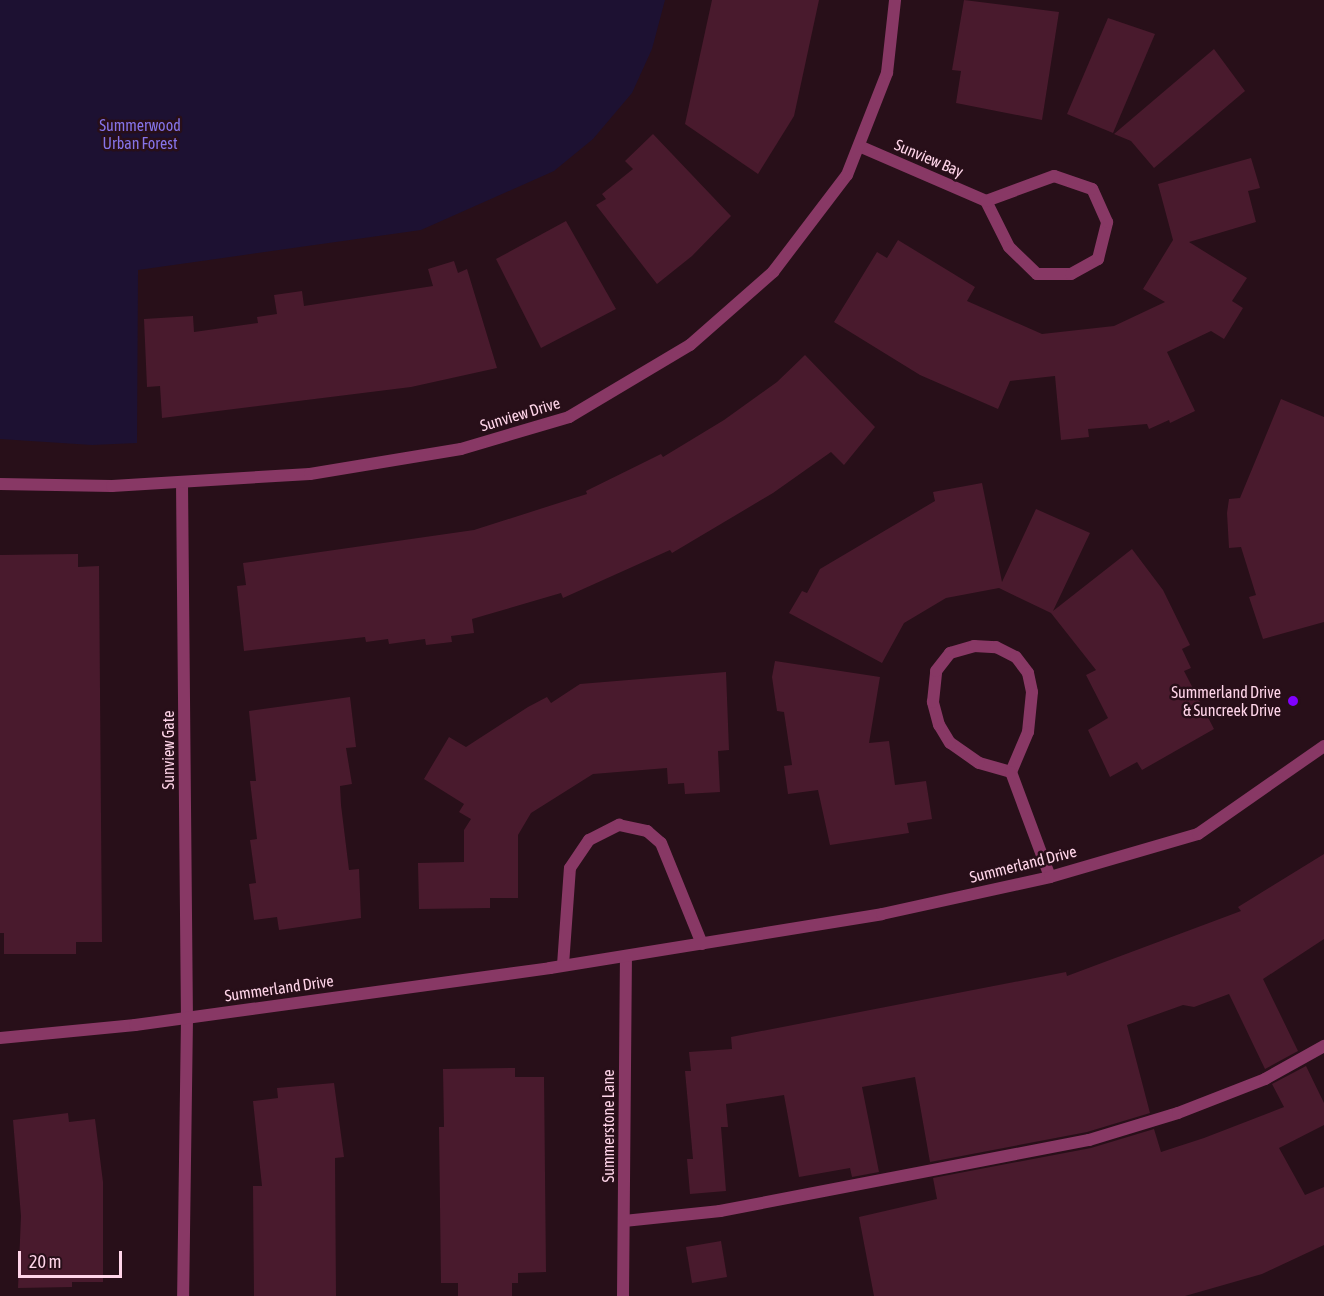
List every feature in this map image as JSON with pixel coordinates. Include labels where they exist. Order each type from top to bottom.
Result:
[{"type":"street","name":"Sunview Drive","points":[[0,484],[112,486],[310,474],[460,448],[570,417],[690,345],[773,272],[847,175],[887,73],[895,0]]},
{"type":"street","name":"Sunview Bay","points":[[859,146],[986,201]]},
{"type":"street","points":[[1054,176],[1092,189],[1107,222],[1098,259],[1071,274],[1037,274],[1009,247],[986,201],[1054,176]]},
{"type":"street","name":"Sunview Gate","points":[[182,482],[187,1018]]},
{"type":"street","points":[[1011,772],[979,764],[950,743],[939,725],[933,702],[936,671],[950,653],[975,646],[996,646],[1016,657],[1028,673],[1032,692],[1028,732],[1011,772],[1050,877]]},
{"type":"street","name":"Summerland Drive","points":[[0,1038],[187,1018],[626,956],[882,914],[1050,877],[1198,834],[1324,746]]},
{"type":"street","points":[[563,965],[570,868],[589,840],[619,825],[647,831],[661,843],[702,944]]},
{"type":"street","name":"Summerstone Lane","points":[[623,1296],[626,956]]},
{"type":"street","points":[[183,1296],[187,1018]]},
{"type":"street","points":[[624,1221],[720,1211],[1089,1140],[1178,1113],[1254,1084],[1324,1046]]},
{"type":"green space","name":"Summerwood Urban Forest","points":[[0,0],[665,0],[652,49],[632,93],[593,139],[554,171],[421,230],[138,270],[137,443],[92,445],[0,439]]},
{"type":"building","points":[[712,0],[819,0],[794,116],[758,174],[685,124]]},
{"type":"building","points":[[964,0],[1059,12],[1042,120],[956,103],[961,71],[952,70]]},
{"type":"building","points":[[1108,18],[1155,34],[1113,133],[1067,114]]},
{"type":"building","points":[[1214,49],[1245,91],[1154,168],[1131,141],[1114,134]]},
{"type":"building","points":[[653,134],[731,216],[692,256],[657,284],[596,205],[606,199],[602,194],[633,169],[625,161]]},
{"type":"building","points":[[1251,158],[1260,188],[1248,191],[1256,222],[1189,242],[1247,278],[1232,301],[1243,308],[1224,339],[1211,331],[1167,352],[1195,411],[1170,423],[1169,420],[1149,429],[1147,424],[1088,429],[1089,437],[1061,440],[1055,376],[1010,381],[998,409],[920,375],[834,322],[877,252],[887,258],[898,240],[975,287],[967,301],[1042,334],[1114,326],[1165,302],[1143,289],[1173,240],[1158,184]]},
{"type":"building","points":[[566,221],[616,309],[541,348],[496,259]]},
{"type":"building","points":[[454,261],[458,273],[467,269],[497,368],[411,387],[162,418],[160,386],[147,387],[144,319],[193,316],[194,332],[258,323],[257,317],[277,314],[274,295],[302,291],[304,306],[433,286],[428,269]]},
{"type":"building","points":[[805,355],[875,427],[844,465],[831,452],[773,493],[672,553],[670,550],[563,598],[561,593],[472,619],[474,633],[451,636],[452,642],[426,645],[425,639],[389,644],[388,639],[366,642],[365,637],[244,651],[237,586],[246,585],[243,563],[474,530],[587,494],[586,491],[661,454],[663,457],[724,420],[777,382]]},
{"type":"building","points":[[1281,399],[1324,417],[1324,622],[1263,639],[1249,597],[1256,595],[1241,547],[1229,548],[1227,513],[1229,499],[1240,498]]},
{"type":"building","points":[[982,483],[1002,582],[1036,509],[1090,533],[1053,611],[1132,549],[1163,590],[1190,645],[1182,649],[1191,668],[1184,671],[1214,729],[1142,770],[1137,762],[1110,777],[1088,730],[1108,718],[1086,675],[1096,670],[1051,613],[999,588],[946,598],[904,623],[882,663],[789,613],[802,591],[807,593],[820,569],[935,501],[933,492]]},
{"type":"building","points":[[78,554],[78,567],[99,566],[102,942],[76,942],[76,954],[4,954],[4,933],[0,933],[0,555]]},
{"type":"building","points":[[775,661],[880,677],[869,743],[889,741],[895,785],[926,781],[932,819],[907,823],[909,833],[830,845],[818,790],[788,794],[784,766],[792,765],[784,712],[777,711],[772,677]]},
{"type":"building","points":[[726,672],[729,750],[718,751],[720,792],[685,794],[684,783],[668,784],[667,768],[593,774],[531,813],[518,835],[518,898],[490,898],[490,908],[419,909],[418,863],[464,862],[464,830],[471,819],[459,812],[464,804],[424,779],[449,737],[466,747],[528,707],[547,697],[551,703],[580,684]]},
{"type":"building","points":[[350,697],[356,747],[346,748],[352,784],[340,786],[349,870],[359,869],[361,918],[279,930],[277,917],[254,920],[249,884],[256,883],[250,840],[257,839],[250,781],[256,781],[249,711]]},
{"type":"building","points":[[1324,854],[1324,939],[1263,979],[1298,1051],[1265,1069],[1229,994],[1194,1007],[1183,1005],[1127,1025],[1150,1113],[1087,1132],[930,1162],[915,1077],[862,1087],[879,1172],[852,1177],[850,1168],[799,1177],[784,1095],[726,1104],[728,1127],[721,1127],[726,1191],[690,1194],[687,1159],[693,1159],[685,1071],[691,1071],[689,1052],[732,1049],[731,1037],[1066,972],[1067,976],[1241,911],[1238,907]]},
{"type":"building","points":[[1306,1066],[1324,1103],[1324,1125],[1279,1148],[1305,1195],[1324,1187],[1324,1245],[1262,1274],[1185,1296],[874,1296],[859,1217],[937,1199],[933,1178],[1091,1148],[1154,1129],[1161,1152],[1204,1138],[1284,1107],[1272,1084]]},
{"type":"building","points":[[515,1068],[515,1077],[544,1077],[546,1272],[518,1273],[518,1283],[512,1283],[512,1296],[458,1296],[458,1283],[441,1283],[439,1127],[444,1127],[443,1069]]},
{"type":"building","points":[[334,1083],[344,1157],[335,1158],[336,1296],[254,1296],[253,1186],[262,1186],[253,1101],[278,1098],[277,1088]]},
{"type":"building","points":[[68,1113],[69,1122],[95,1119],[103,1182],[103,1282],[72,1282],[72,1287],[18,1288],[21,1216],[13,1120]]},
{"type":"building","points":[[721,1241],[727,1277],[692,1283],[686,1247]]},
{"type":"place","name":"Summerland Drive & Suncreek Drive","points":[[1293,701]]}]
